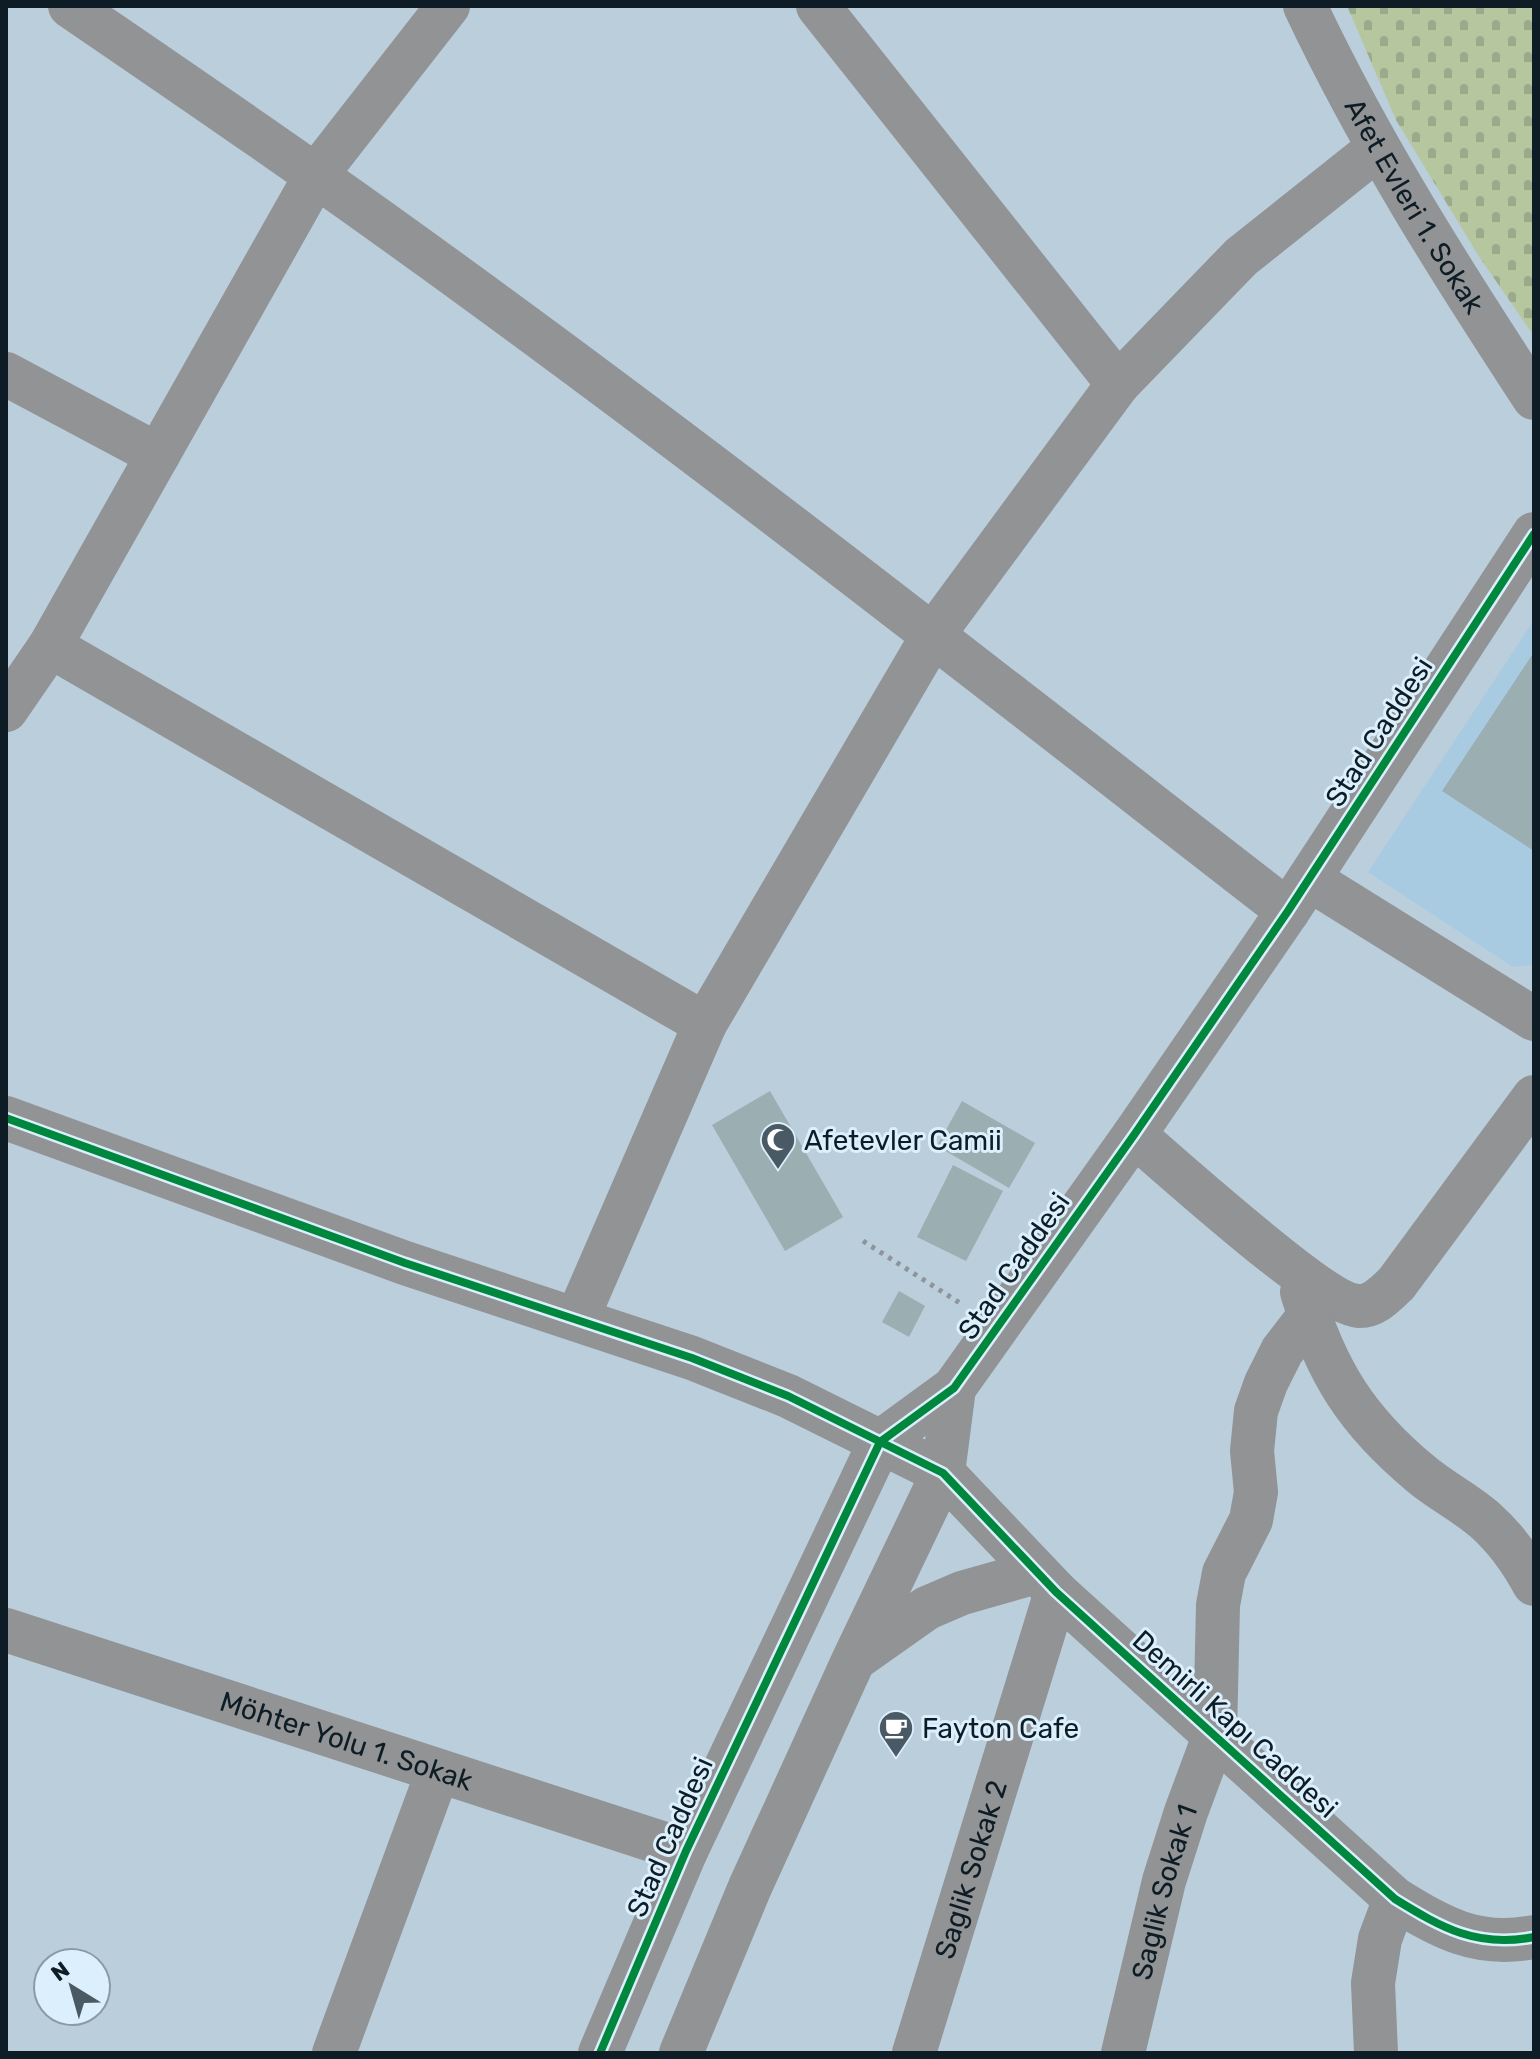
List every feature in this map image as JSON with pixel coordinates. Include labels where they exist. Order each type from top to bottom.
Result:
[{"type":"street","points":[[70,6],[316,175],[933,635],[1298,895],[1534,1019]]},
{"type":"street","points":[[6,710],[50,646],[316,175],[448,6]]},
{"type":"street","points":[[818,6],[1118,384]]},
{"type":"street","name":"Afet Evleri 1. Sokak","points":[[1305,6],[1378,148],[1455,277],[1534,398]]},
{"type":"street","points":[[577,1319],[705,1024],[933,635],[1118,384],[1241,257],[1378,148]]},
{"type":"street","points":[[6,374],[158,455]]},
{"type":"street","name":"Stad Caddesi","points":[[600,2053],[686,1851],[880,1442],[954,1388],[1134,1135],[1298,895],[1534,534]]},
{"type":"street","points":[[50,646],[705,1024]]},
{"type":"street","points":[[1134,1135],[1295,1271],[1346,1303],[1361,1307],[1377,1301],[1413,1262],[1531,1106]]},
{"type":"street","points":[[6,1118],[332,1238],[692,1358],[788,1396],[943,1473]]},
{"type":"street","points":[[1295,1271],[1309,1316],[1339,1384],[1358,1413],[1423,1476],[1485,1520],[1529,1561]]},
{"type":"street","name":"Saglik Sokak 1","points":[[1123,2053],[1164,1881],[1215,1734],[1218,1605],[1224,1573],[1251,1520],[1256,1492],[1252,1451],[1256,1411],[1282,1351],[1309,1316]]},
{"type":"street","points":[[1266,1383],[1339,1384]]},
{"type":"street","name":"Stad Caddesi","points":[[681,2053],[750,1887],[943,1473],[954,1388]]},
{"type":"street","name":"Demirli Kapı Caddesi","points":[[943,1473],[1046,1582],[1395,1899],[1432,1922],[1474,1939],[1512,1941],[1534,1937]]},
{"type":"street","points":[[854,1659],[927,1608],[995,1582],[1046,1582]]},
{"type":"street","name":"Saglik Sokak 2","points":[[914,2053],[1046,1582]]},
{"type":"street","name":"Möhter Yolu 1. Sokak","points":[[6,1630],[686,1851]]},
{"type":"street","points":[[334,2053],[438,1771]]},
{"type":"street","points":[[1376,2053],[1373,1983],[1380,1939],[1395,1899]]},
{"type":"path","points":[[863,1241],[997,1327]]},
{"type":"shaded area","points":[[1534,620],[1534,965],[1513,967],[1368,872]]},
{"type":"green space","points":[[1347,6],[1534,6],[1534,336],[1478,255],[1396,120]]},
{"type":"building","points":[[1534,652],[1534,851],[1442,791]]},
{"type":"building","name":"Afetevler Camii","points":[[770,1091],[843,1217],[785,1251],[712,1125]]},
{"type":"building","points":[[962,1101],[1035,1143],[1009,1188],[937,1146]]},
{"type":"building","points":[[953,1165],[1003,1191],[966,1261],[917,1237]]},
{"type":"building","points":[[899,1291],[925,1306],[909,1337],[882,1322]]},
{"type":"cycle path","points":[[600,2053],[686,1851],[880,1442],[954,1388],[1288,911],[1534,534]]},
{"type":"cycle path","points":[[6,1118],[405,1263],[692,1358],[788,1396],[943,1473],[1056,1592],[1395,1899],[1461,1933],[1495,1940],[1534,1937]]},
{"type":"place","name":"Afetevler Camii","points":[[778,1171]]},
{"type":"place","name":"Fayton Cafe","points":[[896,1759]]}]
